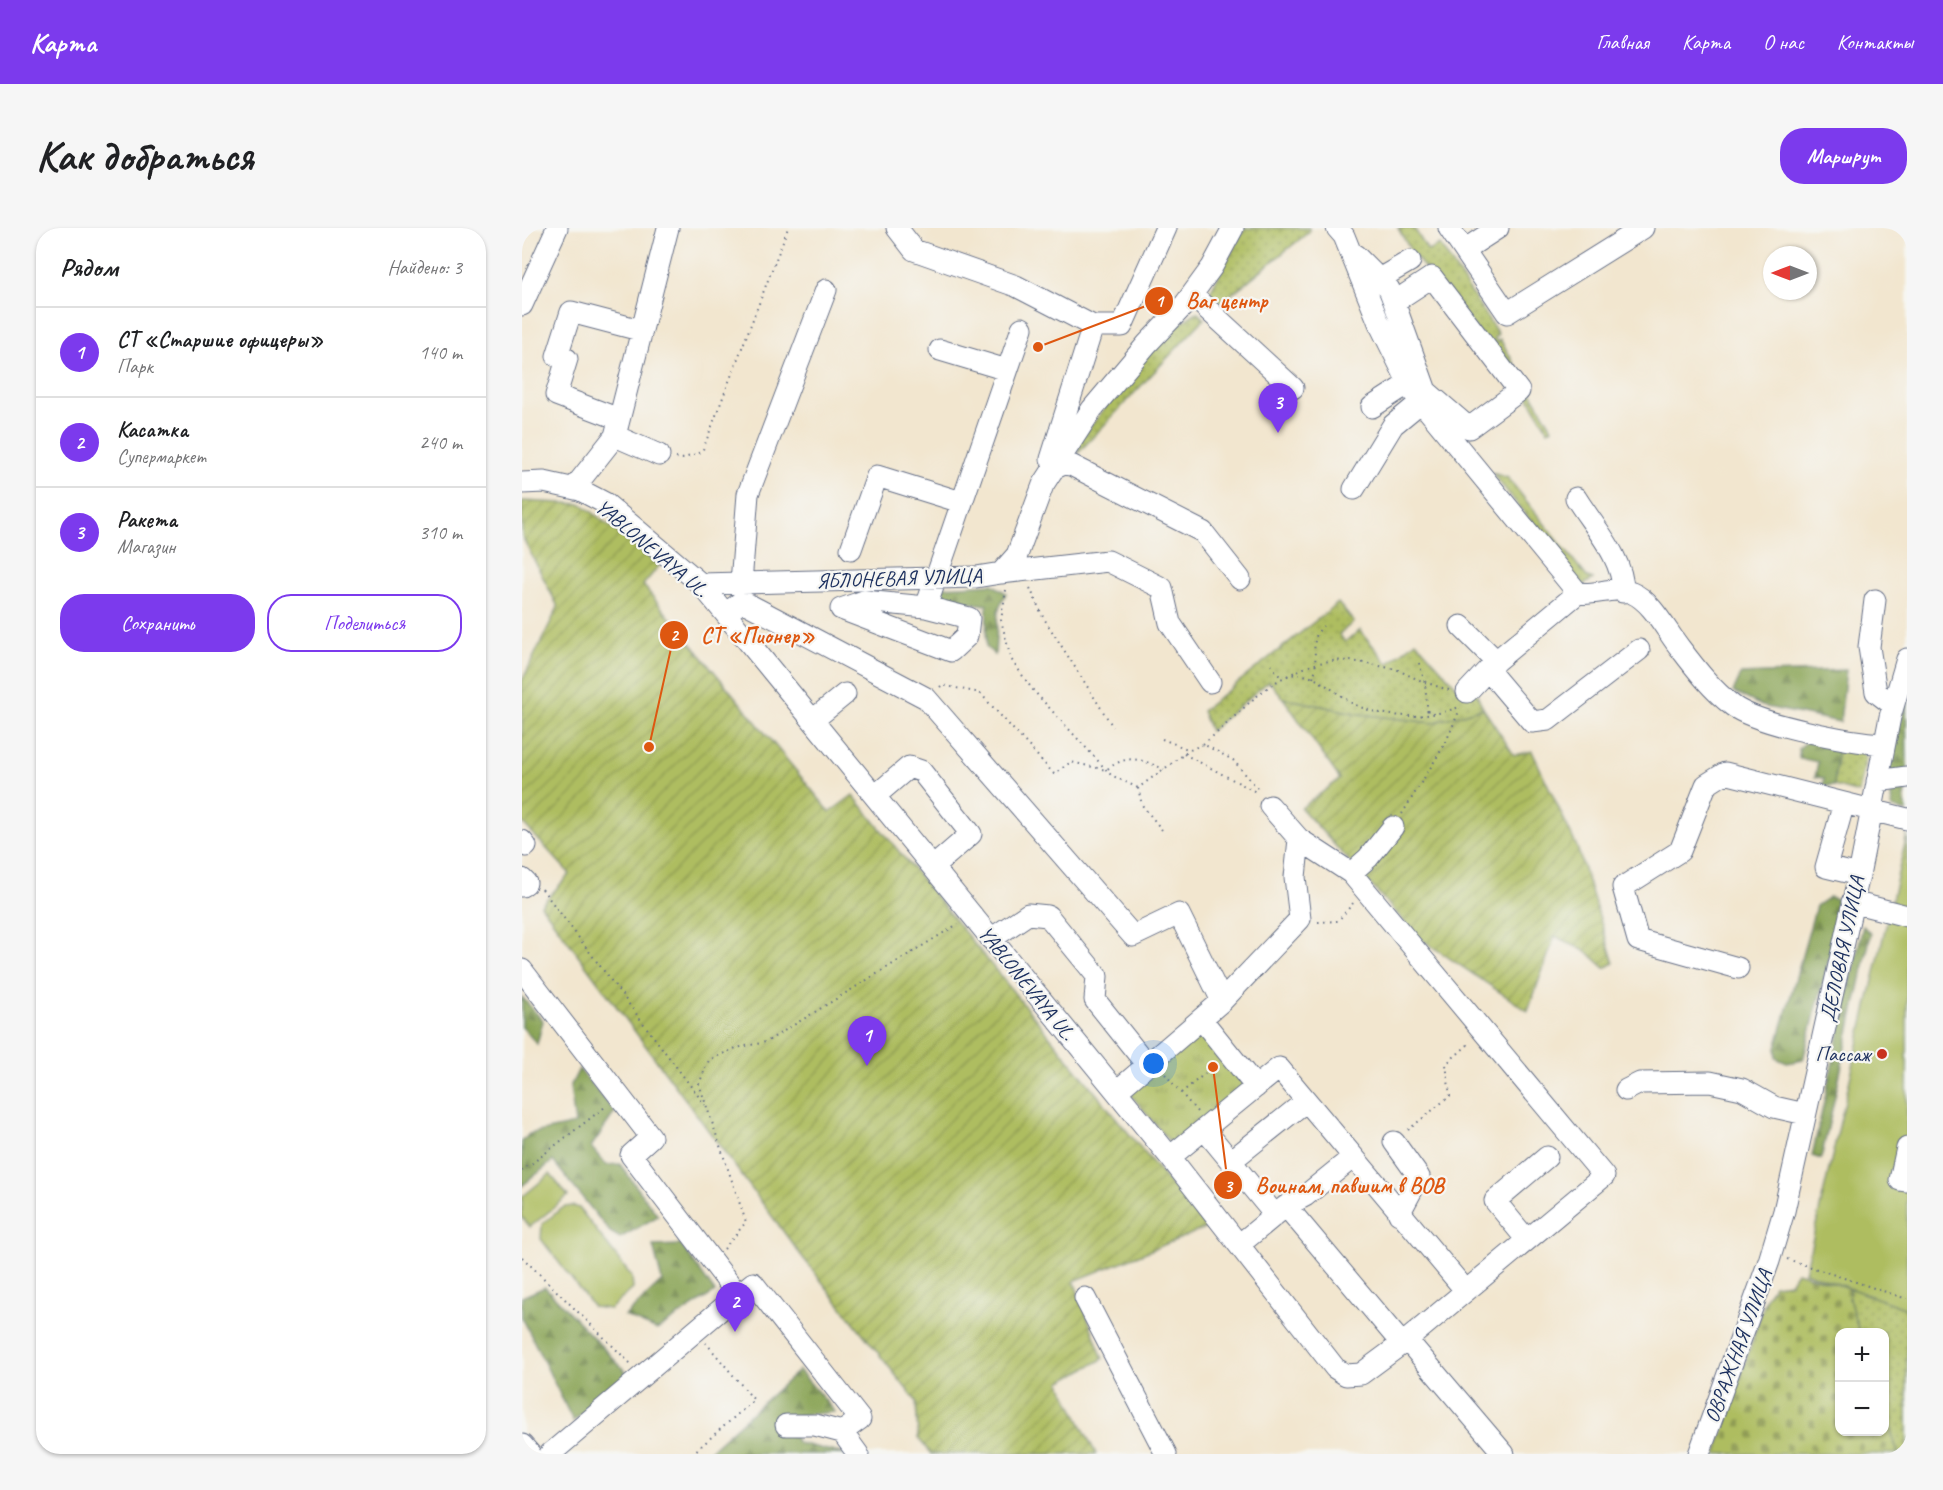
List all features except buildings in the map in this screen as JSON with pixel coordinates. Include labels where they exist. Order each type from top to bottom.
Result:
[{"type":"street","points":[[522,305],[557,228]]},
{"type":"street","points":[[573,489],[617,428],[640,330],[668,228]]},
{"type":"street","points":[[897,228],[914,250],[1016,286],[1093,326],[1122,326],[1166,228]]},
{"type":"street","name":"ЯБЛОНЕВАЯ УЛИЦА","points":[[701,584],[1012,573],[1048,477],[1092,409],[1192,295],[1212,267],[1233,228]]},
{"type":"street","points":[[1337,228],[1349,249],[1408,383],[1421,402],[1578,593],[1591,595],[1606,589],[1633,593],[1649,607],[1707,682],[1735,707],[1780,724],[1854,742],[1884,744]]},
{"type":"street","points":[[1449,228],[1507,313],[1643,228]]},
{"type":"street","points":[[1464,250],[1498,228]]},
{"type":"street","points":[[1349,249],[1389,289],[1426,391],[1468,428],[1519,391],[1432,277],[1394,302]]},
{"type":"street","points":[[1380,279],[1410,261]]},
{"type":"street","points":[[741,583],[748,494],[825,290]]},
{"type":"street","points":[[1192,295],[1293,388]]},
{"type":"street","points":[[640,330],[571,312],[557,356],[567,359],[556,395],[617,428],[659,455]]},
{"type":"street","points":[[1048,477],[1093,326]]},
{"type":"street","points":[[926,607],[1022,328]]},
{"type":"street","points":[[940,350],[1007,370]]},
{"type":"street","points":[[1372,407],[1408,383]]},
{"type":"street","points":[[1354,489],[1393,425],[1421,402]]},
{"type":"street","points":[[1048,477],[1065,464],[1071,465],[1203,532],[1240,579]]},
{"type":"street","points":[[851,549],[877,476],[961,502]]},
{"type":"street","name":"YABLONEVAYA UL.","points":[[522,483],[544,482],[573,489],[605,504],[701,584],[1117,1091],[1240,1244],[1335,1368],[1346,1375],[1361,1374],[1407,1340]]},
{"type":"street","points":[[1576,498],[1612,554],[1623,579],[1623,592]]},
{"type":"street","points":[[1012,573],[1108,561],[1162,588],[1170,623],[1210,682]]},
{"type":"street","points":[[1467,692],[1492,666],[1578,593]]},
{"type":"street","points":[[1875,600],[1869,647],[1876,692],[1893,705]]},
{"type":"street","points":[[726,614],[742,601],[926,698],[1133,936],[1179,914],[1222,1001]]},
{"type":"street","points":[[864,601],[926,607],[969,618],[967,636],[951,651],[841,609],[864,601]]},
{"type":"street","points":[[1461,626],[1532,723],[1548,720],[1639,650]]},
{"type":"street","name":"ДЕЛОВАЯ УЛИЦА","points":[[1778,1248],[1805,1114],[1859,875],[1884,744],[1907,659]]},
{"type":"street","points":[[813,720],[846,694]]},
{"type":"street","points":[[875,796],[909,767],[921,771],[971,834],[933,867]]},
{"type":"street","points":[[1738,968],[1638,940],[1623,887],[1680,851],[1706,785],[1725,773],[1907,819]]},
{"type":"street","points":[[1877,781],[1907,777]]},
{"type":"street","points":[[1267,800],[1299,839],[1351,873],[1604,1176],[1407,1340]]},
{"type":"street","points":[[1844,803],[1826,867],[1859,875]]},
{"type":"street","points":[[1351,873],[1368,858],[1393,827]]},
{"type":"street","points":[[1117,1091],[1202,1020],[1300,919],[1295,878],[1299,839]]},
{"type":"street","points":[[1852,903],[1907,916]]},
{"type":"street","points":[[992,939],[1028,914],[1047,916],[1096,976],[1095,1000],[1151,1063]]},
{"type":"street","points":[[522,970],[651,1137],[631,1155],[738,1295]]},
{"type":"street","points":[[1202,1020],[1256,1087]]},
{"type":"street","points":[[1170,1157],[1279,1068],[1352,1158],[1466,1291]]},
{"type":"street","points":[[1626,1090],[1640,1083],[1710,1082],[1742,1089],[1774,1107],[1805,1114]]},
{"type":"street","points":[[1231,1161],[1306,1101]]},
{"type":"street","points":[[1208,1128],[1231,1161],[1281,1210],[1397,1338],[1407,1340],[1504,1454]]},
{"type":"street","points":[[1394,1142],[1419,1177],[1400,1214]]},
{"type":"street","points":[[1907,1148],[1900,1180],[1907,1181]]},
{"type":"street","points":[[1527,1240],[1496,1201],[1547,1157]]},
{"type":"street","points":[[1240,1244],[1281,1210],[1305,1196],[1352,1158]]},
{"type":"street","name":"ОВРАЖНАЯ УЛИЦА","points":[[1699,1454],[1778,1248]]},
{"type":"street","points":[[550,1454],[695,1329],[753,1283],[860,1419],[842,1432]]},
{"type":"street","points":[[1085,1298],[1166,1454]]},
{"type":"street","points":[[786,1425],[815,1425],[842,1432],[858,1454]]},
{"type":"street","points":[[522,1445],[530,1454]]},
{"type":"path","points":[[659,455],[682,459],[702,452],[788,228]]},
{"type":"path","points":[[1012,573],[1113,726]]},
{"type":"path","points":[[1012,573],[1002,620],[1011,659],[1032,689],[1106,770],[1119,781],[1138,788]]},
{"type":"path","points":[[1313,679],[1317,663],[1312,645],[1316,633],[1323,626]]},
{"type":"path","points":[[1138,788],[1184,754],[1203,744],[1287,676],[1317,663],[1348,659],[1401,670],[1425,683],[1467,692]]},
{"type":"path","points":[[1419,663],[1425,683],[1428,716]]},
{"type":"path","points":[[1271,665],[1282,680]]},
{"type":"path","points":[[1287,676],[1305,676],[1359,706],[1401,715],[1428,716],[1462,706],[1444,744],[1393,827]]},
{"type":"path","points":[[926,698],[942,685],[980,693],[1054,774],[1071,762],[1106,770],[1116,763],[1135,757],[1164,769]]},
{"type":"path","points":[[1162,740],[1190,750]]},
{"type":"path","points":[[1203,744],[1233,760],[1267,800]]},
{"type":"path","points":[[1184,754],[1267,800]]},
{"type":"path","points":[[1138,788],[1142,806],[1162,830]]},
{"type":"path","points":[[523,883],[534,878],[707,1107]]},
{"type":"path","points":[[1300,919],[1320,923],[1338,921],[1364,890]]},
{"type":"path","points":[[713,1263],[746,1222],[699,1084],[709,1060],[736,1048],[766,1042],[972,915]]},
{"type":"path","points":[[1394,1142],[1450,1096],[1446,1064],[1483,1031]]},
{"type":"path","points":[[1151,1063],[1181,1093],[1208,1128]]},
{"type":"path","points":[[1181,1093],[1213,1067]]},
{"type":"path","points":[[522,1171],[619,1096]]},
{"type":"path","points":[[1778,1248],[1907,1299]]},
{"type":"path","points":[[522,1257],[642,1375]]},
{"type":"path","points":[[693,1454],[754,1400],[695,1329]]},
{"type":"green space","points":[[1245,228],[1309,228],[1309,232],[1223,301],[1211,303],[1207,297]]},
{"type":"green space","points":[[1398,228],[1414,228],[1428,251],[1440,245],[1498,334],[1494,338],[1497,342],[1500,339],[1552,428],[1548,431],[1518,379],[1412,253]]},
{"type":"green space","points":[[1197,312],[1204,319],[1078,453],[1080,440],[1134,371],[1165,338]]},
{"type":"green space","points":[[1492,473],[1508,478],[1587,577],[1593,579],[1583,585]]},
{"type":"green space","points":[[522,501],[582,504],[659,566],[643,585],[830,812],[853,795],[1206,1228],[1074,1281],[1103,1359],[1060,1382],[1096,1454],[931,1454],[918,1438],[916,1401],[800,1254],[541,905],[570,874],[522,822],[522,681],[558,607],[522,536]]},
{"type":"green space","points":[[992,584],[1006,593],[998,611],[995,655],[986,647],[987,605],[939,599],[944,587]]},
{"type":"green space","points":[[1338,603],[1354,622],[1339,634],[1345,642],[1360,630],[1388,664],[1416,641],[1457,687],[1476,692],[1483,708],[1432,723],[1359,714],[1283,698],[1269,681],[1210,731],[1202,711]]},
{"type":"green space","points":[[1846,670],[1840,722],[1762,706],[1733,692],[1741,674]]},
{"type":"green space","points":[[1283,698],[1359,714],[1432,723],[1483,708],[1514,755],[1532,751],[1577,847],[1614,963],[1605,968],[1587,952],[1555,936],[1528,1011],[1418,937],[1301,808],[1340,779]]},
{"type":"green space","points":[[1906,703],[1907,783],[1904,797],[1907,812],[1892,808],[1888,759]]},
{"type":"green space","points":[[1810,739],[1838,745],[1834,786],[1823,786],[1824,778],[1815,777],[1818,762],[1799,758],[1799,748]]},
{"type":"green space","points":[[1838,745],[1861,751],[1866,758],[1859,793],[1834,786]]},
{"type":"green space","name":"Пассаж","points":[[1907,835],[1907,1309],[1805,1272]]},
{"type":"green space","points":[[1829,897],[1844,901],[1803,1060],[1787,1063],[1776,1058],[1776,1048],[1816,906]]},
{"type":"green space","points":[[1863,926],[1871,934],[1821,1159],[1812,1156]]},
{"type":"green space","points":[[522,997],[543,1021],[537,1044],[522,1027]]},
{"type":"green space","points":[[1200,1028],[1248,1088],[1172,1145],[1127,1090]]},
{"type":"green space","points":[[579,1069],[615,1112],[591,1147],[606,1165],[620,1164],[658,1216],[620,1238],[610,1232],[553,1161],[522,1186],[522,1142],[529,1134],[575,1124],[570,1087]]},
{"type":"green space","points":[[550,1174],[568,1196],[530,1227],[522,1217],[522,1197]]},
{"type":"green space","points":[[564,1207],[579,1208],[632,1277],[633,1289],[610,1309],[593,1307],[541,1239],[542,1224]]},
{"type":"green space","points":[[681,1245],[715,1292],[657,1330],[625,1316],[662,1281],[653,1246]]},
{"type":"green space","points":[[1797,1272],[1849,1288],[1849,1299],[1858,1328],[1835,1328],[1835,1436],[1889,1436],[1889,1424],[1898,1454],[1716,1454],[1767,1295],[1774,1285],[1790,1283]]},
{"type":"green space","points":[[545,1287],[629,1375],[573,1421],[522,1317],[522,1297]]},
{"type":"green space","points":[[1849,1288],[1907,1309],[1907,1454],[1898,1454],[1889,1424],[1889,1328],[1858,1328],[1849,1299]]},
{"type":"green space","points":[[799,1370],[835,1412],[782,1417],[798,1443],[845,1454],[706,1454]]},
{"type":"place","name":"Ваг центр","points":[[1038,347]]},
{"type":"place","name":"Ракета","points":[[1278,433]]},
{"type":"place","name":"СТ «Пионер»","points":[[649,747]]},
{"type":"place","name":"Пассаж","points":[[1882,1054]]},
{"type":"place","name":"СТ «Старшие офицеры»","points":[[867,1066]]},
{"type":"place","name":"Воинам, павшим в ВОВ","points":[[1213,1067]]},
{"type":"place","name":"Касатка","points":[[735,1332]]}]
